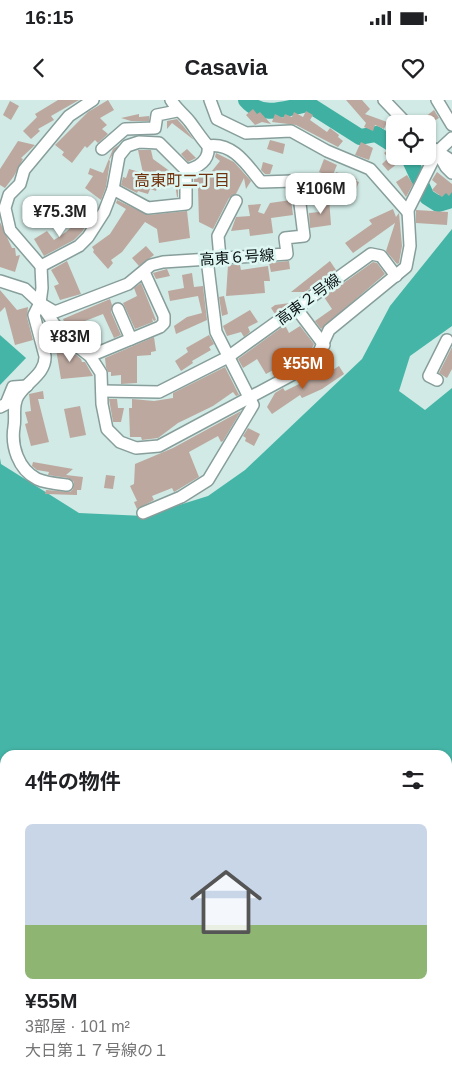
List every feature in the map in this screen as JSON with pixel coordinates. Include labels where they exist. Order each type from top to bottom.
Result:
[{"type":"street","points":[[68,485],[38,480],[27,472],[13,444],[14,405],[27,386],[42,370],[45,363],[34,316],[40,303],[42,288],[41,266],[10,230],[5,208],[9,195],[20,184],[24,170],[69,116],[92,100]]},
{"type":"street","points":[[171,100],[177,111],[190,122],[198,136],[208,146],[209,151],[197,168],[186,170]]},
{"type":"street","points":[[210,100],[217,119],[246,133],[291,131],[327,151],[370,169],[408,210]]},
{"type":"street","points":[[384,100],[398,115]]},
{"type":"street","points":[[437,100],[452,125]]},
{"type":"street","points":[[102,149],[125,129],[155,128],[156,115],[177,111]]},
{"type":"street","points":[[436,146],[452,138]]},
{"type":"street","points":[[41,266],[79,246],[88,237],[104,212],[113,189],[119,156],[127,146],[139,142],[159,143],[186,170],[186,204],[148,208],[113,189]]},
{"type":"street","name":"高東６号線","points":[[40,303],[55,312],[128,284],[150,265],[163,262],[287,254],[285,238],[304,236],[298,188],[294,181],[261,182],[228,147],[216,144],[208,146]]},
{"type":"street","points":[[436,151],[452,161]]},
{"type":"street","points":[[436,153],[452,173]]},
{"type":"street","points":[[0,281],[25,289],[40,303],[61,334],[90,356],[101,373],[103,415],[107,429],[120,442],[136,448],[159,446],[314,363],[324,345],[329,330],[406,266],[410,246],[408,210],[429,165]]},
{"type":"street","points":[[220,258],[218,236],[236,201]]},
{"type":"street","name":"高東２号線","points":[[102,391],[159,392],[228,357],[371,254],[381,256],[396,276]]},
{"type":"street","points":[[143,513],[181,497],[208,480],[253,405],[216,332],[208,259]]},
{"type":"street","points":[[90,356],[160,327],[164,323],[164,316],[144,272]]},
{"type":"street","points":[[296,308],[324,345]]},
{"type":"street","points":[[118,309],[131,339]]},
{"type":"street","points":[[437,380],[429,376],[447,340]]},
{"type":"street","points":[[0,407],[6,404],[13,387],[27,386]]},
{"type":"green space","points":[[452,229],[452,326],[410,356],[399,391],[425,410],[452,388],[452,750],[0,750],[0,458],[1,464],[79,513],[144,516],[208,496],[245,470],[362,359],[390,306]]},
{"type":"green space","points":[[0,335],[26,358],[0,385]]},
{"type":"building","points":[[58,100],[79,100],[51,116],[54,120],[38,129],[40,131],[31,139],[23,131],[37,117],[35,114]]},
{"type":"building","points":[[108,100],[114,110],[100,118],[107,125],[102,129],[108,134],[98,143],[95,140],[87,148],[85,146],[72,163],[62,155],[64,152],[55,145],[88,112]]},
{"type":"building","points":[[346,100],[362,100],[370,109],[365,114],[386,122],[384,129],[375,125],[373,131],[364,127],[366,123]]},
{"type":"building","points":[[10,101],[19,106],[11,120],[3,115]]},
{"type":"building","points":[[253,109],[257,114],[260,112],[271,124],[262,122],[255,125],[246,115]]},
{"type":"building","points":[[434,110],[439,118],[436,120],[436,115],[428,115]]},
{"type":"building","points":[[306,111],[313,115],[310,120],[327,132],[330,128],[339,135],[338,137],[343,141],[338,147],[296,125],[272,122],[275,114],[283,118],[285,114],[292,117],[294,112],[303,117]]},
{"type":"building","points":[[139,114],[139,117],[149,116],[149,121],[131,121],[121,118]]},
{"type":"building","points":[[177,119],[194,140],[172,123],[167,129],[167,121]]},
{"type":"building","points":[[270,140],[285,144],[283,154],[267,149]]},
{"type":"building","points":[[18,141],[35,145],[21,158],[23,159],[14,176],[5,188],[0,185],[0,169]]},
{"type":"building","points":[[361,142],[373,148],[369,160],[355,155]]},
{"type":"building","points":[[119,145],[109,160],[106,187],[101,200],[85,188],[93,176],[88,174],[90,168],[103,173],[113,149]]},
{"type":"building","points":[[187,149],[196,158],[188,162],[181,154]]},
{"type":"building","points":[[138,150],[151,150],[153,159],[171,172],[178,173],[178,197],[175,184],[159,183],[156,191],[150,189],[148,194],[138,191],[137,193],[121,185],[123,177],[126,178],[129,169],[143,173]]},
{"type":"building","points":[[216,153],[234,162],[251,181],[246,189],[244,178],[236,194],[229,198],[213,229],[199,222],[198,187],[194,187],[194,176],[204,171],[212,171],[220,161],[215,157]]},
{"type":"building","points":[[324,159],[337,165],[332,177],[319,172]]},
{"type":"building","points":[[386,160],[386,165],[396,165],[388,171],[382,164]]},
{"type":"building","points":[[263,162],[273,165],[270,174],[265,174],[261,170]]},
{"type":"building","points":[[336,172],[357,179],[356,181],[359,182],[356,189],[333,180]]},
{"type":"building","points":[[437,172],[452,184],[452,192],[449,196],[446,193],[442,197],[432,190],[437,184],[432,180]]},
{"type":"building","points":[[407,175],[413,184],[406,197],[396,182]]},
{"type":"building","points":[[329,198],[331,225],[310,228],[309,213],[319,212],[317,199]]},
{"type":"building","points":[[117,200],[148,215],[187,211],[190,238],[159,243],[157,229],[145,222],[122,252],[111,260],[113,263],[108,269],[93,252],[92,247],[110,234],[126,209],[116,203]]},
{"type":"building","points":[[291,200],[293,215],[271,218],[273,233],[250,236],[249,229],[231,231],[236,217],[250,216],[248,205],[261,204],[258,212],[264,214],[270,203]]},
{"type":"building","points":[[393,209],[396,217],[399,213],[402,246],[399,263],[397,264],[386,251],[395,223],[353,253],[345,243],[372,224],[369,220]]},
{"type":"building","points":[[416,210],[448,212],[447,225],[416,223]]},
{"type":"building","points":[[80,218],[87,224],[82,232],[74,240],[44,256],[34,239],[47,231],[54,240],[66,232]]},
{"type":"building","points":[[0,222],[12,248],[15,248],[16,256],[20,255],[15,272],[0,267]]},
{"type":"building","points":[[146,246],[154,255],[139,266],[132,258]]},
{"type":"building","points":[[67,261],[81,294],[60,300],[54,286],[59,284],[51,270]]},
{"type":"building","points":[[289,261],[290,269],[271,272],[269,263]]},
{"type":"building","points":[[330,261],[336,270],[305,292],[291,292]]},
{"type":"building","points":[[373,262],[377,263],[385,274],[321,329],[315,321],[332,309],[324,297]]},
{"type":"building","points":[[228,265],[240,265],[241,270],[268,266],[270,281],[264,281],[265,293],[226,296]]},
{"type":"building","points":[[167,269],[170,276],[156,279],[153,273]]},
{"type":"building","points":[[192,273],[194,287],[203,286],[207,320],[176,334],[174,326],[187,317],[202,313],[198,296],[170,301],[168,291],[184,288],[182,275]]},
{"type":"building","points":[[141,283],[156,320],[154,321],[152,318],[153,322],[135,329],[123,303],[137,296],[134,288]]},
{"type":"building","points":[[0,290],[17,310],[28,307],[27,317],[33,340],[15,345],[5,307],[0,312]]},
{"type":"building","points":[[224,296],[228,314],[222,316],[219,297]]},
{"type":"building","points":[[110,299],[112,305],[111,312],[121,335],[114,338],[103,314],[67,328],[63,319]]},
{"type":"building","points":[[290,303],[275,314],[271,308],[275,305]]},
{"type":"building","points":[[250,310],[258,322],[248,327],[250,332],[244,337],[241,332],[227,336],[223,326]]},
{"type":"building","points":[[285,325],[289,333],[300,326],[314,344],[309,355],[287,368],[284,364],[266,374],[257,359],[243,368],[238,359]]},
{"type":"building","points":[[209,335],[214,344],[209,347],[211,350],[192,361],[193,363],[181,371],[175,361],[188,352],[186,348]]},
{"type":"building","points":[[54,337],[81,359],[82,362],[85,362],[93,376],[61,379]]},
{"type":"building","points":[[154,337],[156,351],[151,352],[151,355],[137,356],[137,383],[121,384],[121,375],[111,376],[111,372],[108,372],[106,367],[105,358]]},
{"type":"building","points":[[452,347],[452,369],[447,378],[439,373]]},
{"type":"building","points":[[339,366],[344,374],[322,389],[302,398],[300,395],[272,414],[267,407],[275,393],[283,388],[285,391],[315,376],[317,380]]},
{"type":"building","points":[[225,367],[239,395],[236,396],[233,392],[213,406],[178,423],[158,438],[142,440],[141,437],[130,437],[129,408],[132,408],[132,399],[154,401],[173,398],[173,393]]},
{"type":"building","points":[[43,391],[44,399],[38,399],[49,442],[31,446],[25,424],[28,423],[25,412],[31,411],[29,394]]},
{"type":"building","points":[[109,399],[117,399],[118,408],[124,408],[121,422],[113,422]]},
{"type":"building","points":[[80,406],[86,435],[70,438],[64,409]]},
{"type":"building","points":[[241,411],[223,441],[221,442],[218,436],[189,452],[199,477],[174,492],[172,488],[152,496],[154,500],[137,509],[134,502],[137,501],[130,486],[134,484],[135,464],[173,448]]},
{"type":"building","points":[[248,428],[260,434],[254,446],[245,441],[246,438],[243,436]]},
{"type":"building","points":[[33,462],[73,469],[66,475],[83,477],[81,490],[77,490],[77,495],[45,494],[46,490],[70,492],[73,489],[74,482],[68,478],[48,475],[49,472],[37,470],[32,466]]},
{"type":"building","points":[[106,475],[115,476],[113,489],[104,488]]},
{"type":"waterway","points":[[246,100],[252,106],[267,111],[283,110],[308,104],[360,137],[376,134],[386,140]]},
{"type":"waterway","points":[[412,165],[427,197],[438,204],[448,201],[452,195]]},
{"type":"district","name":"高東町二丁目","points":[[182,180]]}]
